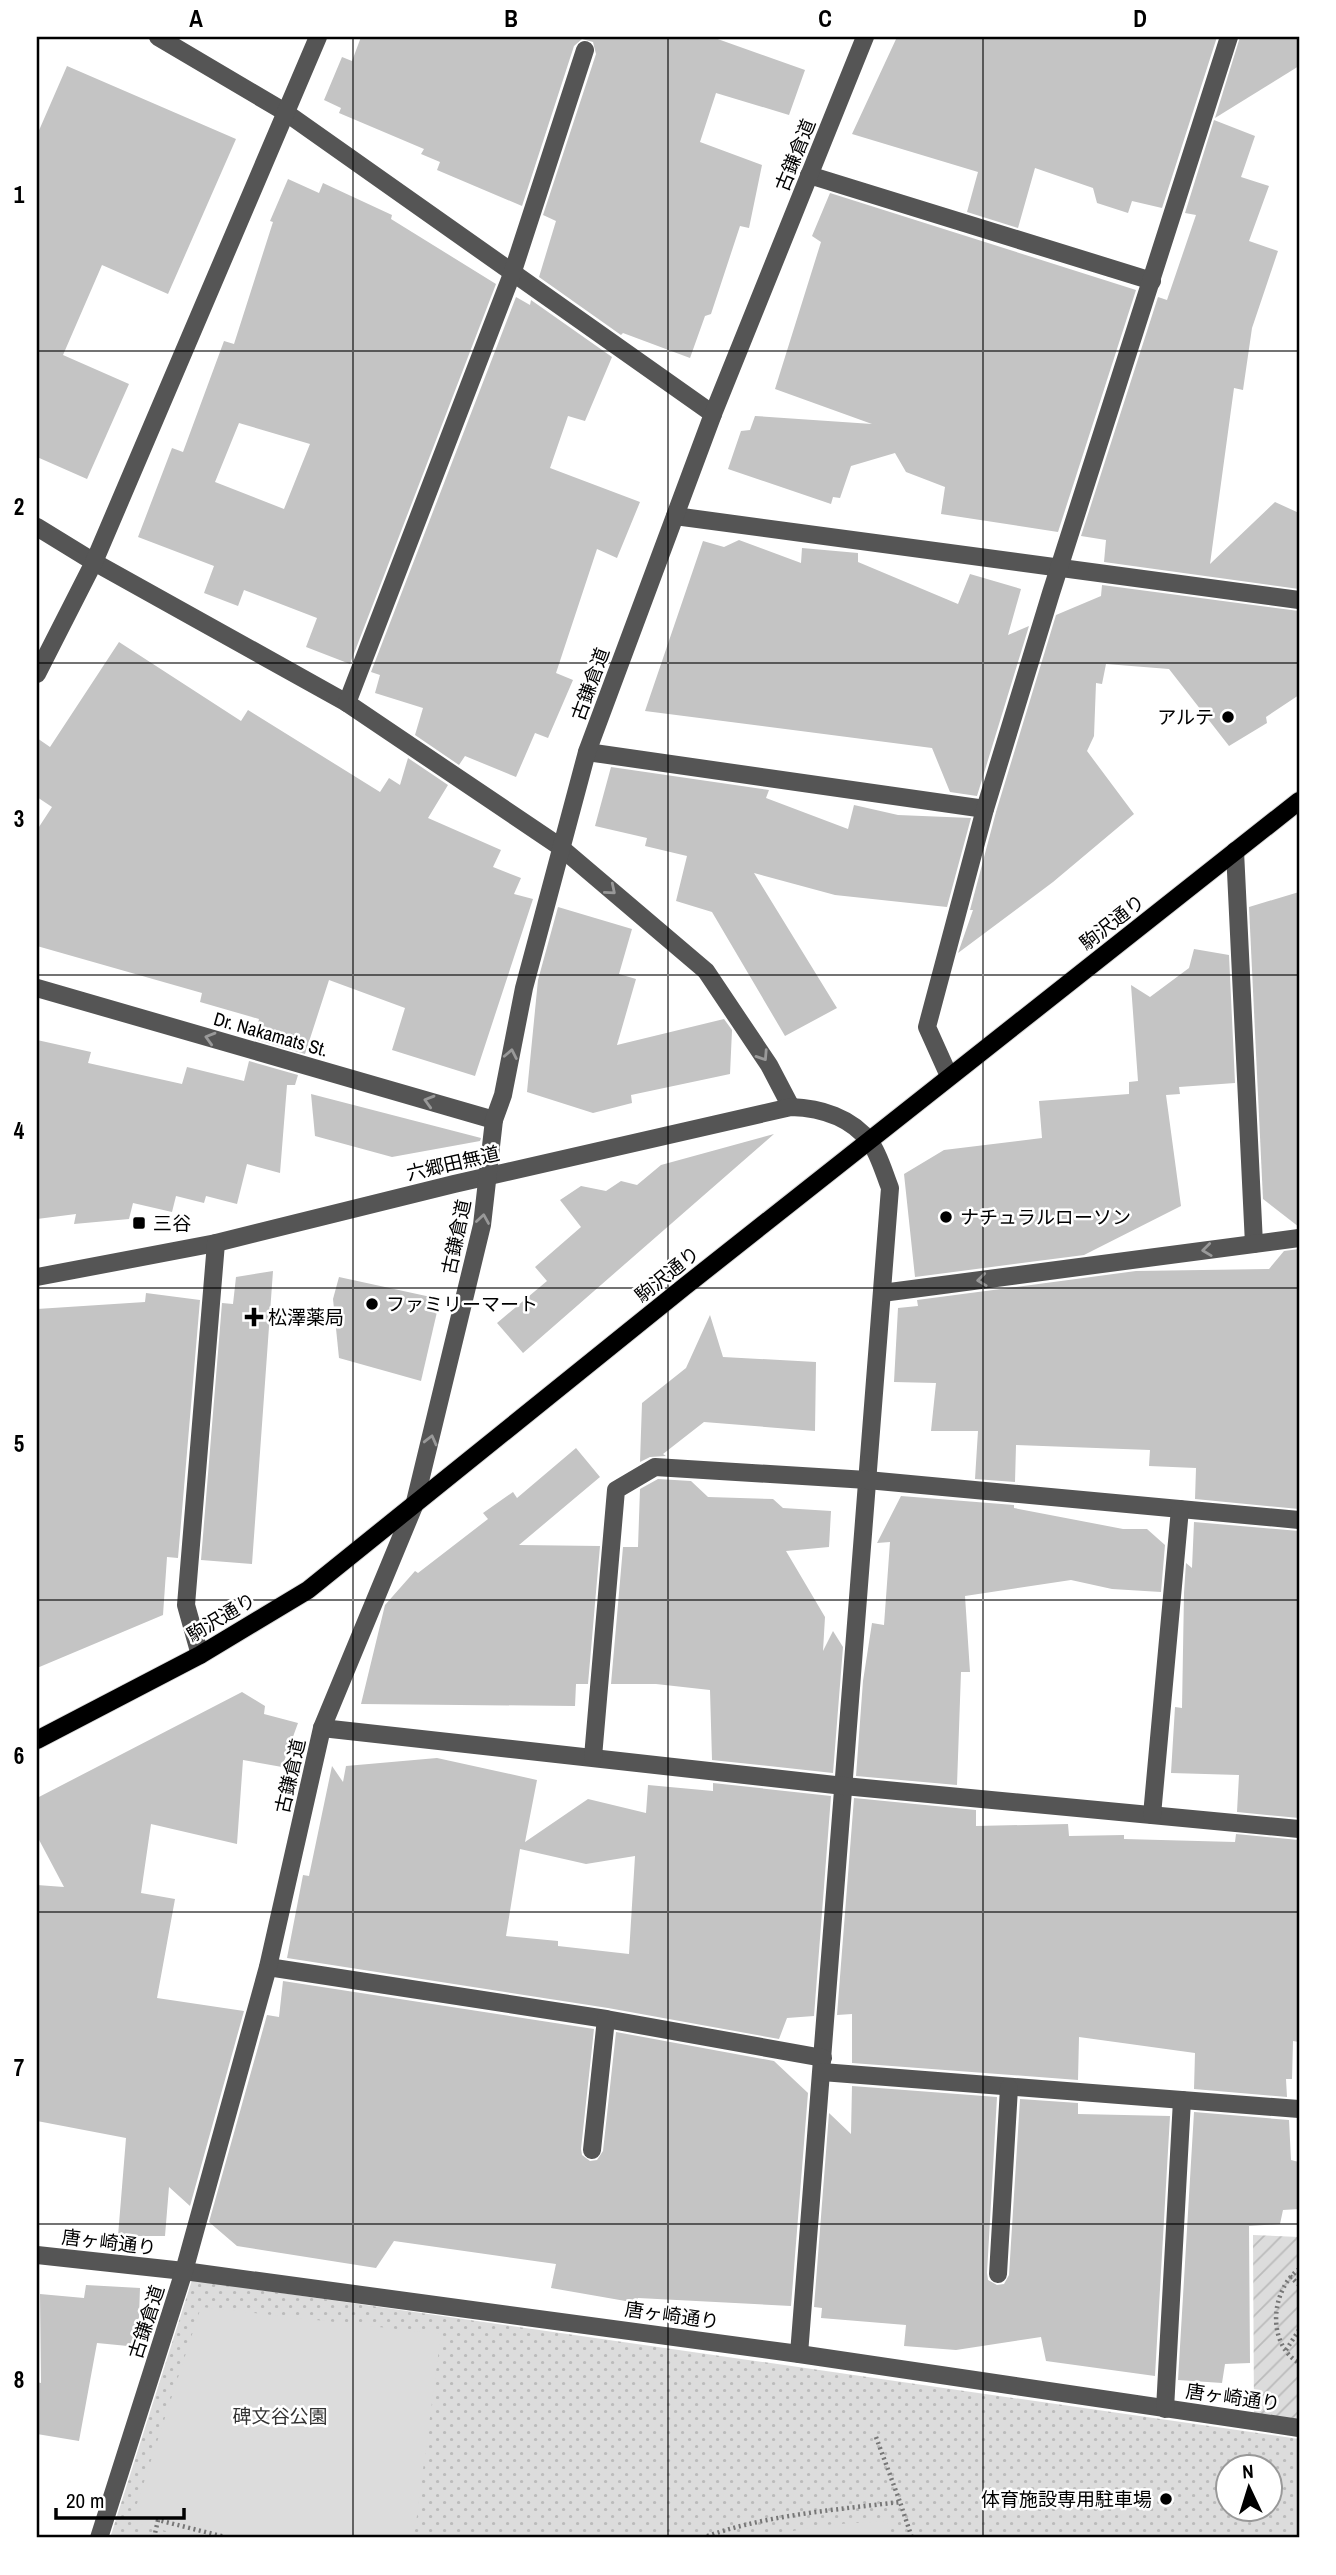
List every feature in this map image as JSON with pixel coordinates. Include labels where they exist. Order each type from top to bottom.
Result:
[{"type":"main road","name":"駒沢通り","points":[[37,1740],[200,1655],[308,1590],[949,1076],[1299,802]]},
{"type":"street","points":[[158,37],[285,112],[713,414]]},
{"type":"street","points":[[37,674],[94,562],[318,37]]},
{"type":"street","name":"古鎌倉道","points":[[99,2538],[184,2271],[268,1966],[322,1728],[414,1506],[482,1225],[494,1120],[503,1095],[524,988],[559,846],[587,752],[713,414],[865,37]]},
{"type":"street","points":[[949,1076],[927,1027],[985,809],[1059,567],[1229,37]]},
{"type":"street","points":[[347,703],[512,274],[585,50]]},
{"type":"street","points":[[809,175],[1152,281]]},
{"type":"street","points":[[674,516],[1299,600]]},
{"type":"street","points":[[37,527],[94,562],[347,703],[559,846],[706,971],[769,1065],[791,1107]]},
{"type":"street","points":[[587,752],[985,809]]},
{"type":"street","points":[[1235,851],[1254,1244]]},
{"type":"street","name":"Dr. Nakamats St.","points":[[37,988],[494,1120]]},
{"type":"street","name":"六郷田無道","points":[[37,1278],[216,1243],[489,1176],[791,1107],[818,1108],[847,1121],[870,1142]]},
{"type":"street","points":[[800,2354],[890,1188],[870,1142]]},
{"type":"street","points":[[882,1293],[1299,1238]]},
{"type":"street","points":[[200,1655],[186,1605],[216,1243]]},
{"type":"street","points":[[593,1757],[615,1490],[655,1467],[867,1480],[1299,1520]]},
{"type":"street","points":[[1152,1815],[1180,1509]]},
{"type":"street","points":[[322,1728],[844,1786],[1299,1829]]},
{"type":"street","points":[[268,1966],[606,2019],[822,2065],[1009,2088],[1299,2109]]},
{"type":"street","points":[[592,2150],[606,2019]]},
{"type":"street","points":[[998,2274],[1009,2088]]},
{"type":"street","points":[[1165,2409],[1182,2100]]},
{"type":"street","name":"唐ヶ崎通り","points":[[37,2255],[184,2271],[800,2354],[1299,2428]]},
{"type":"path","points":[[1299,2269],[1290,2276],[1278,2297],[1276,2312],[1286,2350],[1299,2363]]},
{"type":"path","points":[[1290,2276],[1299,2285]]},
{"type":"path","points":[[1286,2350],[1299,2330]]},
{"type":"path","points":[[876,2437],[912,2538]]},
{"type":"path","points":[[702,2538],[721,2531],[810,2513],[900,2502]]},
{"type":"path","points":[[154,2538],[158,2521],[229,2538]]},
{"type":"green space","points":[[1253,2235],[1299,2237],[1299,2420],[1254,2414]]},
{"type":"green space","name":"碑文谷公園","points":[[192,2280],[1299,2439],[1299,2538],[110,2538]]},
{"type":"green space","points":[[201,2307],[441,2334],[414,2538],[169,2538],[170,2532],[131,2522]]},
{"type":"green space","points":[[887,2521],[893,2538],[757,2538],[824,2525]]},
{"type":"building","points":[[361,37],[712,37],[805,70],[789,115],[716,93],[700,142],[762,165],[749,228],[740,226],[711,314],[705,316],[690,358],[623,333],[621,335],[539,277],[556,221],[543,215],[596,54],[593,42],[582,39],[574,46],[522,206],[437,170],[440,162],[421,154],[424,149],[339,113],[341,108],[324,100],[342,57],[352,61]]},
{"type":"building","points":[[897,37],[1217,37],[1162,208],[1132,201],[1128,213],[1097,203],[1093,188],[1035,168],[1018,228],[967,212],[978,172],[852,134]]},
{"type":"building","points":[[1240,37],[1299,37],[1299,66],[1215,118]]},
{"type":"building","points":[[67,66],[236,139],[168,294],[102,265],[63,355],[129,384],[87,479],[37,457],[37,135]]},
{"type":"building","points":[[1214,120],[1255,136],[1241,177],[1269,186],[1249,241],[1278,251],[1252,328],[1243,390],[1234,388],[1210,564],[1275,502],[1299,513],[1299,589],[1104,562],[1106,540],[1081,536],[1158,297],[1167,300],[1196,215],[1185,213]]},
{"type":"building","points":[[288,179],[319,193],[323,183],[392,215],[391,219],[496,284],[350,664],[306,647],[317,618],[244,590],[238,606],[204,593],[214,566],[138,537],[172,448],[183,452],[224,341],[234,344],[273,222],[270,221]],"holes":[[[239,423],[310,444],[284,509],[215,482]]]},
{"type":"building","points":[[830,193],[1136,290],[1058,532],[941,514],[945,487],[906,472],[895,453],[851,466],[840,498],[833,497],[831,504],[728,469],[741,431],[750,430],[755,416],[872,424],[775,389],[821,242],[812,236]]},
{"type":"building","points":[[516,297],[530,305],[531,300],[612,357],[585,421],[568,416],[550,468],[640,502],[617,558],[597,549],[556,673],[573,680],[548,738],[535,733],[516,777],[465,756],[459,765],[415,735],[423,708],[375,693],[380,675],[371,672]]},
{"type":"building","points":[[739,540],[801,563],[802,548],[858,553],[858,562],[958,604],[970,574],[1021,589],[1008,635],[1029,626],[977,796],[950,792],[932,748],[645,711],[703,541],[724,547]]},
{"type":"building","points":[[1102,585],[1299,611],[1299,695],[1266,717],[1267,723],[1229,746],[1169,669],[1106,664],[1102,684],[1096,683],[1094,736],[1087,751],[1134,814],[1053,882],[958,953],[973,910],[970,910],[996,812],[1056,615],[1101,596]]},
{"type":"building","points":[[119,642],[241,721],[248,710],[380,792],[389,778],[400,785],[408,758],[448,785],[428,818],[501,850],[493,867],[521,878],[514,894],[533,899],[475,1076],[392,1050],[405,1008],[329,980],[305,1054],[254,1039],[259,1019],[200,1002],[202,993],[37,946],[37,830],[52,807],[37,797],[37,738],[50,747]]},
{"type":"building","points":[[611,767],[769,790],[766,798],[848,829],[854,805],[898,815],[971,818],[947,907],[835,895],[754,873],[837,1008],[785,1036],[712,912],[676,901],[687,856],[645,846],[647,838],[595,826]]},
{"type":"building","points":[[1299,892],[1299,1227],[1263,1199],[1249,907]]},
{"type":"building","points":[[558,907],[632,929],[619,974],[636,979],[617,1045],[724,1019],[732,1030],[730,1074],[631,1095],[632,1103],[593,1113],[527,1092],[538,980]]},
{"type":"building","points":[[1194,949],[1229,955],[1235,1083],[1179,1087],[1180,1094],[1166,1095],[1181,1206],[1084,1255],[915,1277],[904,1174],[944,1150],[1042,1138],[1039,1101],[1129,1094],[1129,1082],[1138,1081],[1131,985],[1150,997],[1189,968]]},
{"type":"building","points":[[37,1040],[91,1052],[88,1063],[182,1084],[187,1067],[244,1081],[249,1061],[298,1075],[295,1085],[287,1085],[280,1173],[247,1164],[237,1204],[206,1196],[204,1203],[176,1196],[172,1212],[133,1203],[129,1219],[74,1224],[76,1214],[37,1219]]},
{"type":"building","points":[[311,1094],[481,1138],[480,1141],[392,1157],[315,1136]]},
{"type":"building","points":[[774,1134],[523,1353],[497,1323],[547,1281],[535,1267],[581,1227],[560,1200],[581,1186],[606,1191],[621,1181],[637,1185],[661,1165]]},
{"type":"building","points":[[1299,1249],[1299,1509],[1195,1499],[1196,1468],[1149,1466],[1150,1450],[1016,1445],[1015,1482],[975,1479],[978,1431],[931,1431],[936,1383],[894,1382],[898,1308],[918,1306],[917,1300],[1136,1271],[1269,1269],[1284,1251]]},
{"type":"building","points":[[273,1271],[252,1564],[201,1560],[222,1303],[233,1304],[236,1277]]},
{"type":"building","points":[[339,1277],[440,1299],[421,1381],[339,1358],[333,1299]]},
{"type":"building","points":[[146,1293],[200,1300],[178,1558],[167,1557],[163,1615],[37,1668],[37,1309],[145,1302]]},
{"type":"building","points":[[710,1315],[723,1357],[816,1362],[815,1431],[704,1422],[663,1454],[666,1456],[650,1457],[640,1462],[642,1403],[686,1368]]},
{"type":"building","points":[[576,1448],[600,1477],[519,1545],[600,1546],[588,1684],[576,1684],[575,1706],[361,1704],[385,1605],[415,1571],[418,1573],[488,1519],[483,1513],[513,1492],[517,1498]]},
{"type":"building","points":[[658,1479],[691,1481],[708,1497],[773,1499],[783,1508],[831,1511],[829,1547],[786,1551],[825,1617],[823,1651],[833,1631],[843,1647],[833,1773],[712,1760],[710,1690],[656,1684],[611,1684],[623,1547],[638,1547],[640,1489]]},
{"type":"building","points":[[901,1496],[1014,1505],[1014,1508],[1123,1529],[1147,1529],[1165,1545],[1161,1592],[1112,1589],[1071,1580],[965,1596],[970,1672],[961,1672],[957,1785],[856,1776],[863,1681],[872,1623],[884,1625],[890,1542],[877,1543]]},
{"type":"building","points":[[1194,1522],[1299,1531],[1299,1818],[1237,1812],[1239,1775],[1171,1773],[1175,1707],[1182,1708],[1184,1593],[1186,1563],[1192,1568]]},
{"type":"building","points":[[242,1692],[265,1706],[264,1714],[298,1723],[282,1767],[243,1760],[237,1844],[151,1824],[141,1893],[175,1899],[157,1998],[244,2011],[190,2206],[169,2187],[165,2236],[118,2236],[126,2138],[37,2121],[37,1885],[64,1887],[37,1836],[37,1798]]},
{"type":"building","points":[[437,1758],[537,1780],[525,1842],[588,1799],[646,1813],[648,1785],[713,1791],[713,1783],[831,1796],[814,2016],[787,2018],[779,2039],[608,2008],[287,1958],[303,1875],[309,1876],[332,1766],[343,1782],[346,1766]],"holes":[[[520,1849],[586,1864],[635,1856],[629,1954],[558,1946],[558,1941],[506,1936]]]},
{"type":"building","points":[[854,1798],[976,1810],[976,1826],[1068,1824],[1069,1836],[1124,1835],[1124,1839],[1235,1842],[1236,1834],[1299,1840],[1299,2042],[1293,2041],[1292,2079],[1286,2079],[1287,2097],[1194,2089],[1195,2053],[1079,2037],[1078,2080],[852,2063],[852,2014],[837,2015]]},
{"type":"building","points":[[283,1981],[594,2029],[581,2149],[582,2155],[590,2161],[597,2160],[603,2151],[616,2032],[774,2061],[808,2093],[791,2306],[638,2298],[637,2303],[551,2288],[556,2264],[394,2241],[376,2268],[237,2246],[209,2222],[267,2015],[279,2017]]},
{"type":"building","points":[[852,2086],[997,2097],[987,2273],[988,2280],[997,2285],[1004,2284],[1009,2275],[1020,2099],[1078,2103],[1078,2114],[1170,2116],[1155,2376],[1046,2361],[1041,2337],[956,2350],[904,2346],[906,2325],[821,2318],[822,2308],[814,2307],[829,2113],[851,2134]]},
{"type":"building","points":[[1194,2112],[1289,2120],[1291,2160],[1299,2162],[1299,2209],[1283,2210],[1280,2224],[1249,2226],[1250,2363],[1225,2364],[1222,2383],[1178,2380]]},
{"type":"building","points":[[86,2285],[140,2288],[138,2347],[97,2343],[79,2441],[37,2434],[37,2382],[41,2383],[40,2294],[84,2298]]},
{"type":"place","name":"アルテ","points":[[1228,717]]},
{"type":"place","name":"ナチュラルローソン","points":[[946,1217]]},
{"type":"place","name":"三谷","points":[[139,1223]]},
{"type":"place","name":"ファミリーマート","points":[[372,1304]]},
{"type":"place","name":"松澤薬局","points":[[254,1317]]},
{"type":"place","name":"体育施設専用駐車場","points":[[1166,2499]]}]
